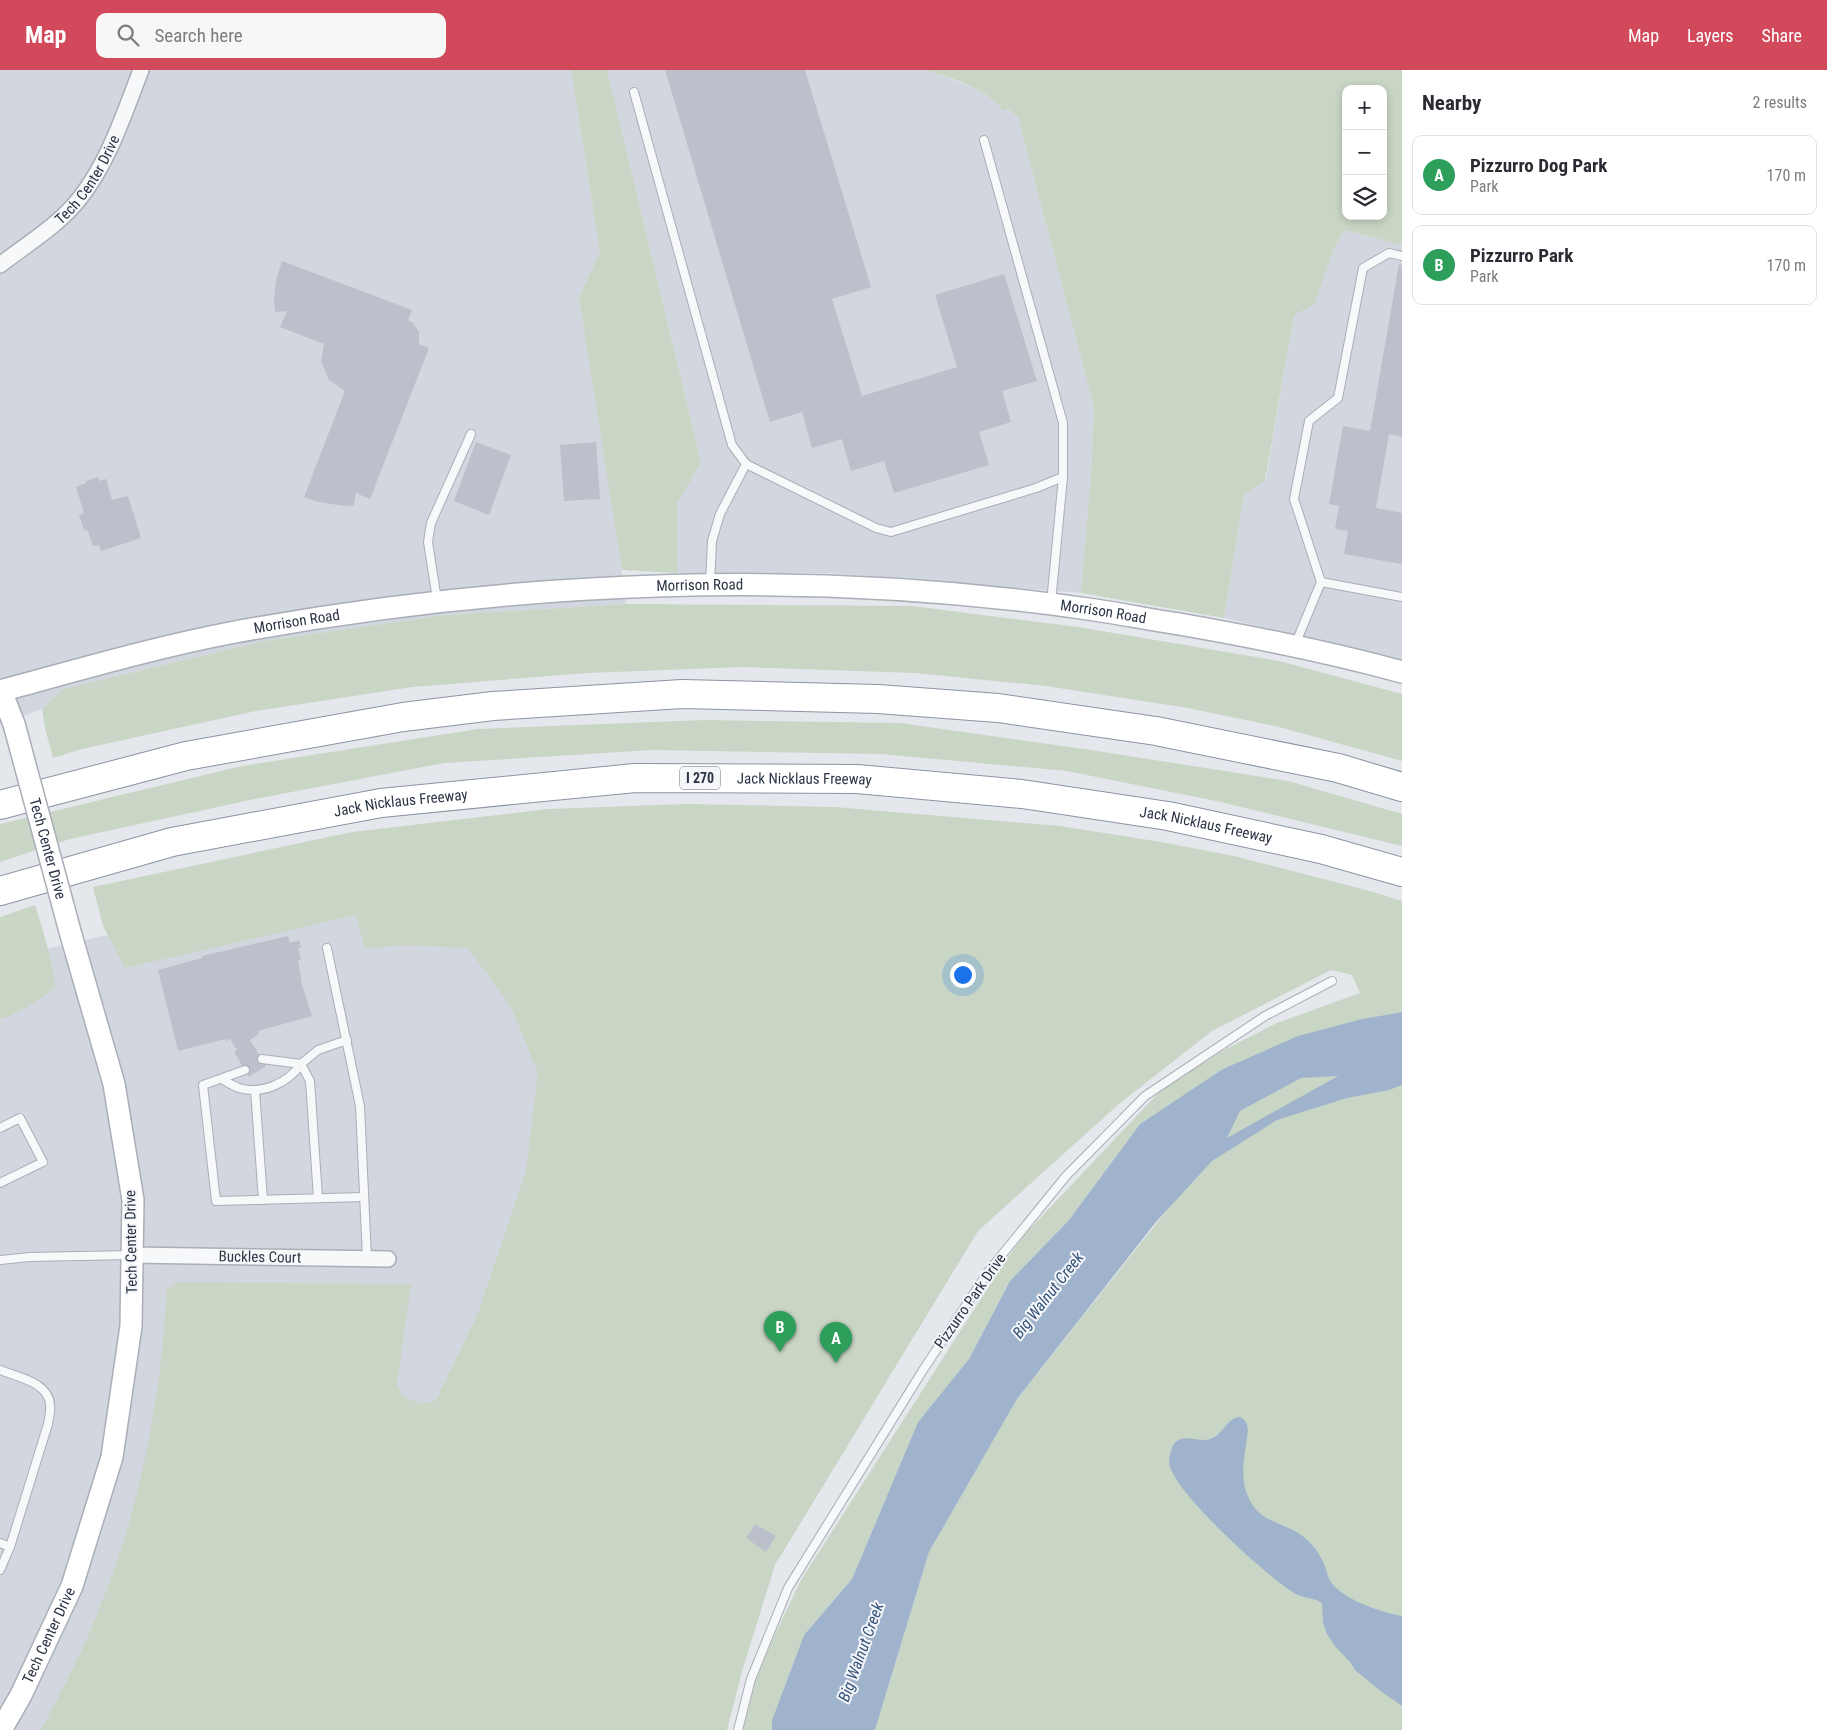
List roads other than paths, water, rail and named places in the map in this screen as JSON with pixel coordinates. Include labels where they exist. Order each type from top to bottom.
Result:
[{"type":"highway","points":[[0,805],[186,756],[403,717],[493,706],[682,694],[878,699],[998,708],[1156,731],[1338,768],[1402,786]]},
{"type":"highway","name":"Jack Nicklaus Freeway","points":[[0,891],[172,842],[381,803],[636,778],[857,779],[1022,794],[1168,816],[1321,849],[1402,872]]},
{"type":"street","name":"Tech Center Drive","points":[[0,265],[59,220],[80,199],[102,165],[141,70]]},
{"type":"street","name":"Morrison Road","points":[[0,690],[151,650],[234,632],[363,611],[521,593],[639,586],[783,586],[907,590],[1050,604],[1206,629],[1368,663],[1402,672]]},
{"type":"street","name":"Tech Center Drive","points":[[0,690],[14,724],[71,935],[114,1084],[133,1200],[131,1326],[112,1457],[72,1586],[21,1695],[1,1730]]},
{"type":"street","name":"Buckles Court","points":[[132,1254],[388,1259]]},
{"type":"lane","points":[[634,92],[732,445],[746,464],[876,528],[891,532],[1036,488],[1063,477]]},
{"type":"lane","points":[[984,140],[1063,423],[1063,477],[1050,604]]},
{"type":"lane","points":[[1294,647],[1321,582],[1294,498],[1309,421],[1338,398],[1363,268],[1389,253],[1402,256]]},
{"type":"lane","points":[[437,602],[428,542],[431,523],[471,434]]},
{"type":"lane","points":[[710,586],[712,542],[720,514],[746,464]]},
{"type":"lane","points":[[1321,582],[1402,597]]},
{"type":"lane","points":[[327,948],[360,1106],[367,1258]]},
{"type":"lane","name":"Pizzurro Park Drive","points":[[738,1730],[751,1679],[788,1588],[909,1392],[988,1272],[1066,1176],[1145,1096],[1265,1016],[1332,981]]},
{"type":"lane","points":[[222,1079],[240,1088],[259,1090],[282,1082],[294,1075],[301,1064],[318,1050],[346,1040]]},
{"type":"lane","points":[[262,1059],[301,1064]]},
{"type":"lane","points":[[301,1064],[310,1081],[318,1198]]},
{"type":"lane","points":[[245,1070],[203,1085],[216,1201],[364,1197]]},
{"type":"lane","points":[[255,1090],[264,1200]]},
{"type":"lane","points":[[0,1128],[20,1118],[43,1162],[0,1183]]},
{"type":"lane","points":[[0,1260],[30,1257],[132,1254]]},
{"type":"lane","points":[[0,1370],[38,1385],[49,1398],[51,1406],[48,1424],[10,1546],[0,1570]]},
{"type":"lane","points":[[0,1543],[10,1546]]},
{"type":"water","name":"Big Walnut Creek","points":[[1402,1012],[1402,1085],[1389,1090],[1347,1098],[1277,1120],[1212,1161],[1156,1222],[1017,1399],[929,1552],[875,1730],[772,1730],[772,1720],[804,1635],[852,1579],[918,1422],[969,1359],[1010,1281],[1069,1220],[1140,1124],[1223,1069],[1298,1036],[1362,1019]],"holes":[[[1338,1076],[1227,1138],[1240,1111],[1301,1078]]]},
{"type":"water","points":[[1239,1417],[1246,1422],[1248,1430],[1244,1478],[1247,1494],[1252,1504],[1266,1518],[1299,1533],[1309,1541],[1321,1557],[1331,1582],[1344,1594],[1373,1608],[1402,1616],[1402,1706],[1355,1670],[1334,1645],[1323,1623],[1322,1603],[1296,1594],[1259,1566],[1201,1510],[1174,1475],[1169,1458],[1173,1446],[1178,1441],[1186,1438],[1210,1439],[1231,1421]]},
{"type":"place","name":"Pizzurro Park","points":[[780,1352]]},
{"type":"place","name":"Pizzurro Dog Park","points":[[836,1363]]}]
